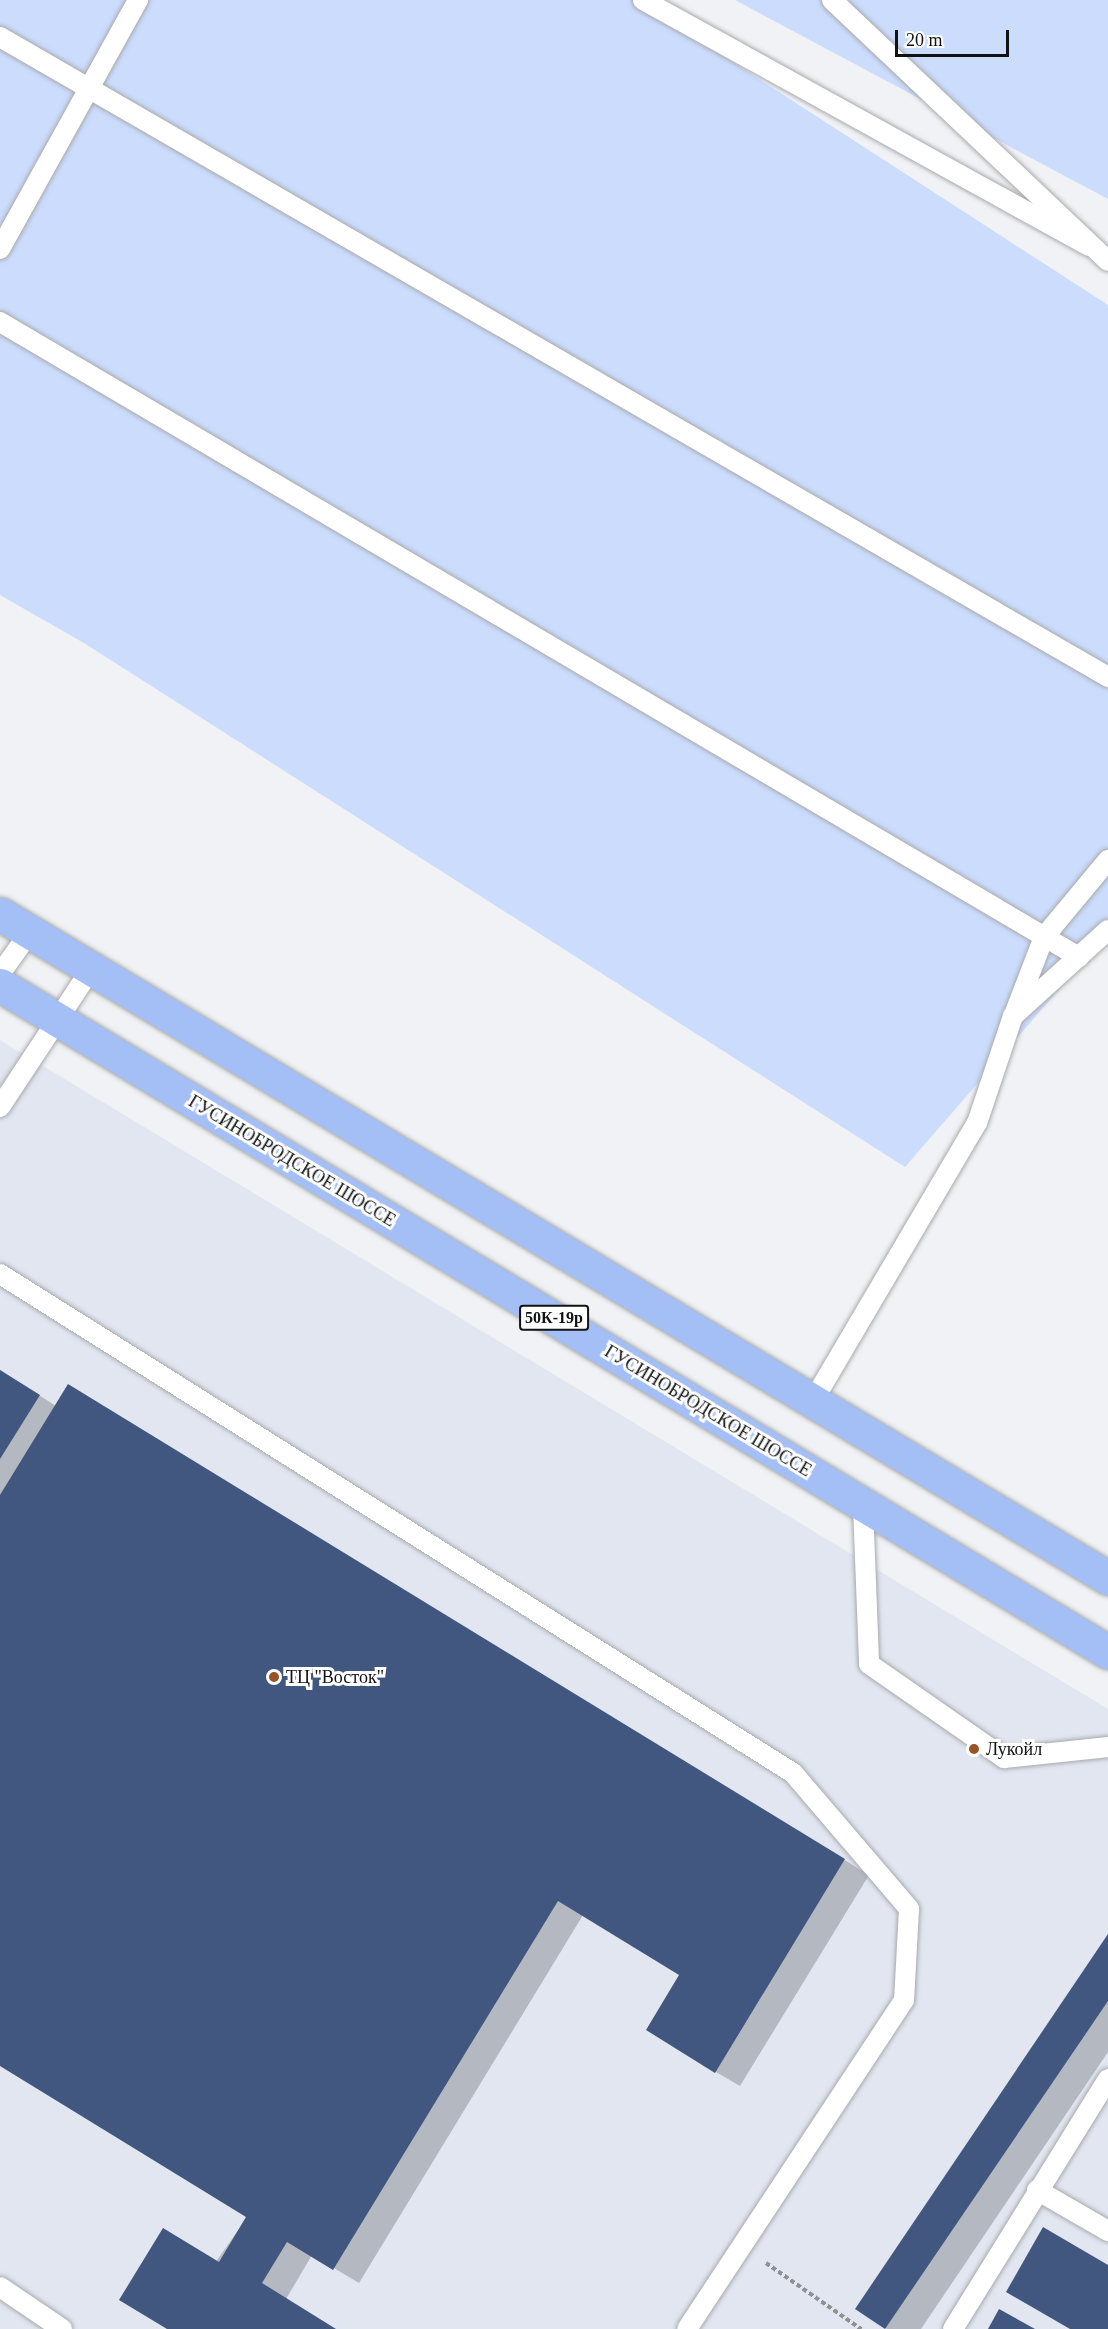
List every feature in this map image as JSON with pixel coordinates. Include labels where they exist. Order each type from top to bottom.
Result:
[{"type":"main road","points":[[0,914],[1108,1578]]},
{"type":"main road","name":"ГУСИНОБРОДСКОЕ ШОССЕ","points":[[0,985],[1108,1652]]},
{"type":"lane","points":[[0,249],[138,0]]},
{"type":"lane","points":[[644,0],[1089,246]]},
{"type":"lane","points":[[832,0],[1089,246],[1108,261]]},
{"type":"lane","points":[[0,38],[1108,677]]},
{"type":"lane","points":[[0,322],[1079,957]]},
{"type":"lane","points":[[813,1401],[977,1123],[1013,1016],[1044,937],[1108,860]]},
{"type":"lane","points":[[1013,1016],[1108,930]]},
{"type":"lane","points":[[0,974],[30,932]]},
{"type":"lane","points":[[0,1107],[91,969]]},
{"type":"lane","points":[[0,1274],[793,1773],[909,1909],[904,2000],[687,2329]]},
{"type":"lane","points":[[864,1505],[869,1664],[1004,1758],[1108,1747]]},
{"type":"lane","points":[[952,2329],[1036,2190],[1108,2079]]},
{"type":"lane","points":[[1036,2190],[1108,2230]]},
{"type":"lane","points":[[0,2287],[62,2329]]},
{"type":"path","points":[[742,2247],[861,2329]]},
{"type":"shaded area","points":[[0,0],[637,0],[1108,305],[1108,933],[905,1167],[84,643],[0,595]]},
{"type":"shaded area","points":[[735,0],[1108,0],[1108,199]]},
{"type":"shaded area","points":[[0,1040],[1108,1709],[1108,2329],[0,2329]]},
{"type":"building","points":[[0,1370],[40,1395],[0,1459]]},
{"type":"building","name":"ТЦ \"Восток\"","points":[[68,1384],[845,1859],[715,2073],[646,2030],[679,1975],[558,1901],[333,2270],[287,2242],[262,2283],[336,2329],[167,2329],[119,2300],[163,2228],[219,2262],[246,2217],[0,2066],[0,1495]]},
{"type":"building","points":[[1108,1934],[1108,2001],[885,2329],[855,2309]]},
{"type":"building","points":[[1043,2227],[1108,2265],[1108,2329],[1070,2329],[1006,2292]]},
{"type":"building","points":[[999,2309],[1035,2329],[988,2329]]},
{"type":"place","name":"ТЦ \"Восток\"","points":[[274,1677]]},
{"type":"place","name":"Лукойл","points":[[974,1749]]}]
